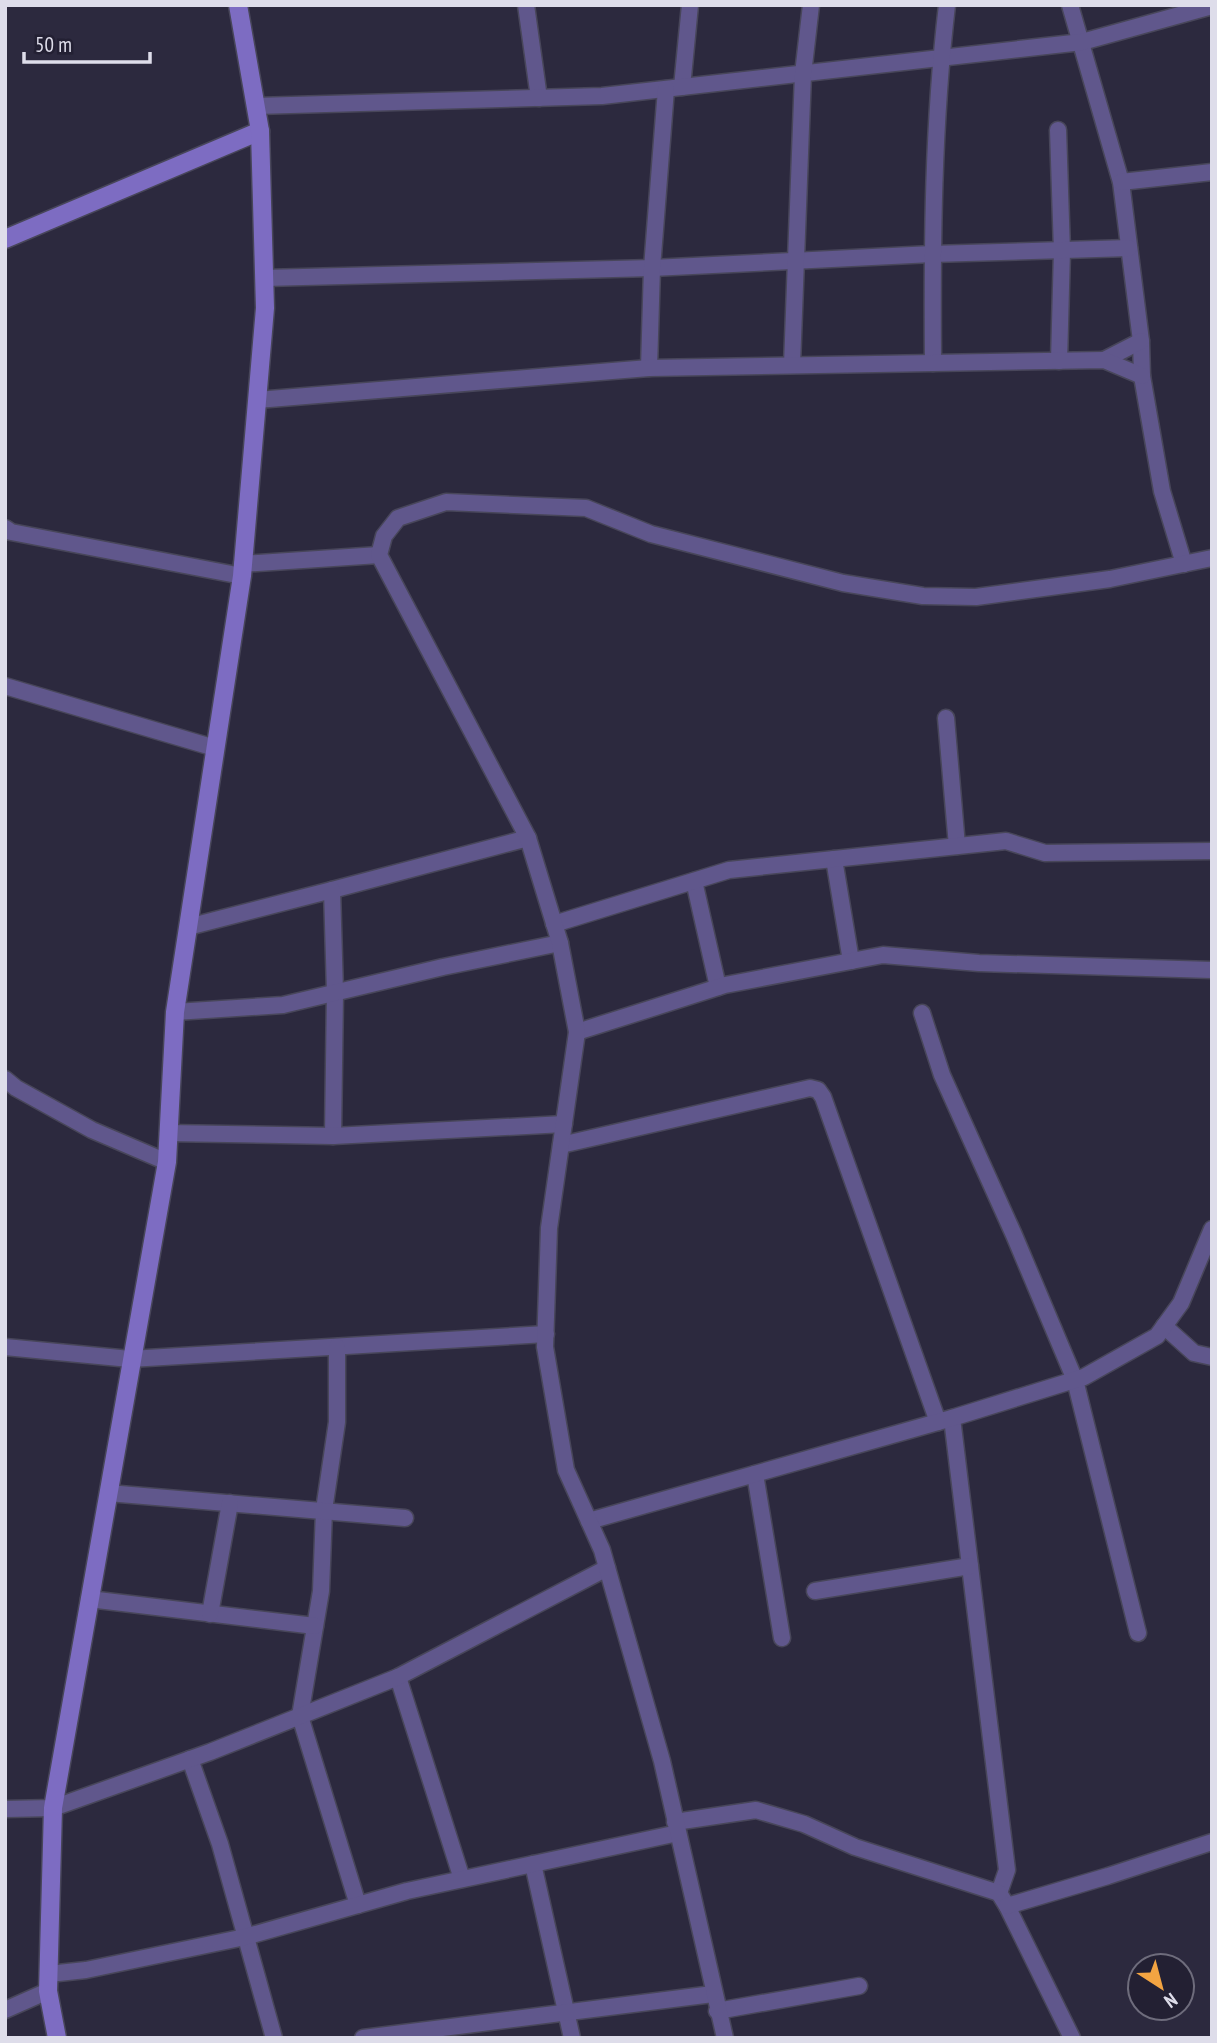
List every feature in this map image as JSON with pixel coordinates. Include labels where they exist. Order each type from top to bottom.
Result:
[{"type":"street","points":[[57,2038],[49,1983],[53,1808],[167,1162],[175,1012],[242,570],[265,308],[260,131],[239,5]]},
{"type":"street","points":[[526,5],[539,98]]},
{"type":"street","points":[[649,368],[652,268],[674,88],[691,5]]},
{"type":"street","points":[[792,365],[803,74],[811,5]]},
{"type":"street","points":[[933,363],[932,254],[940,58],[947,5]]},
{"type":"street","points":[[1070,5],[1121,182],[1141,341],[1142,376],[1163,491],[1184,564]]},
{"type":"street","points":[[256,106],[602,96],[1082,42],[1212,6]]},
{"type":"street","points":[[1058,130],[1062,251],[1059,361]]},
{"type":"street","points":[[5,239],[260,131]]},
{"type":"street","points":[[1121,182],[1212,172]]},
{"type":"street","points":[[264,278],[652,268],[932,254],[1129,248]]},
{"type":"street","points":[[1104,360],[1141,341]]},
{"type":"street","points":[[257,400],[649,368],[1104,360],[1142,376]]},
{"type":"street","points":[[725,2038],[662,1761],[607,1568],[566,1470],[545,1348],[549,1228],[577,1032],[560,943],[528,838],[379,555],[384,536],[398,518],[446,502],[586,508],[651,534],[843,583],[923,596],[976,597],[1110,579],[1212,558]]},
{"type":"street","points":[[5,528],[242,570],[379,555]]},
{"type":"street","points":[[5,685],[215,748]]},
{"type":"street","points":[[946,718],[957,846]]},
{"type":"street","points":[[188,927],[528,838]]},
{"type":"street","points":[[554,924],[729,870],[1006,841],[1045,853],[1212,851]]},
{"type":"street","points":[[834,859],[851,961]]},
{"type":"street","points":[[694,881],[718,987]]},
{"type":"street","points":[[332,890],[335,992],[333,1136]]},
{"type":"street","points":[[175,1012],[283,1005],[560,943]]},
{"type":"street","points":[[577,1032],[718,987],[883,955],[979,963],[1212,970]]},
{"type":"street","points":[[922,1013],[942,1075],[1014,1235],[1074,1380],[1138,1633]]},
{"type":"street","points":[[5,1079],[16,1088],[92,1130],[167,1162]]},
{"type":"street","points":[[561,1145],[810,1088],[818,1090],[823,1097],[945,1420],[970,1566],[1007,1870],[1003,1900],[1072,2038]]},
{"type":"street","points":[[168,1133],[333,1136],[564,1124]]},
{"type":"street","points":[[589,1521],[945,1420],[1084,1377],[1157,1336],[1181,1303],[1211,1232]]},
{"type":"street","points":[[1164,1326],[1194,1353],[1212,1357]]},
{"type":"street","points":[[5,1348],[131,1359],[546,1334]]},
{"type":"street","points":[[337,1347],[337,1422],[324,1510],[321,1591],[300,1716],[358,1905]]},
{"type":"street","points":[[755,1474],[782,1638]]},
{"type":"street","points":[[108,1493],[405,1518]]},
{"type":"street","points":[[210,1614],[230,1503]]},
{"type":"street","points":[[815,1591],[970,1566]]},
{"type":"street","points":[[5,1808],[53,1808],[190,1759],[398,1677],[607,1568]]},
{"type":"street","points":[[89,1599],[315,1626]]},
{"type":"street","points":[[398,1677],[462,1880]]},
{"type":"street","points":[[190,1759],[220,1844],[274,2038]]},
{"type":"street","points":[[5,2010],[49,1983],[86,1970],[245,1937],[358,1905],[756,1810],[804,1824],[855,1847],[1003,1900],[1108,1876],[1212,1842]]},
{"type":"street","points":[[533,1864],[572,2038]]},
{"type":"street","points":[[717,2011],[859,1986]]},
{"type":"street","points":[[363,2038],[713,1993]]}]
